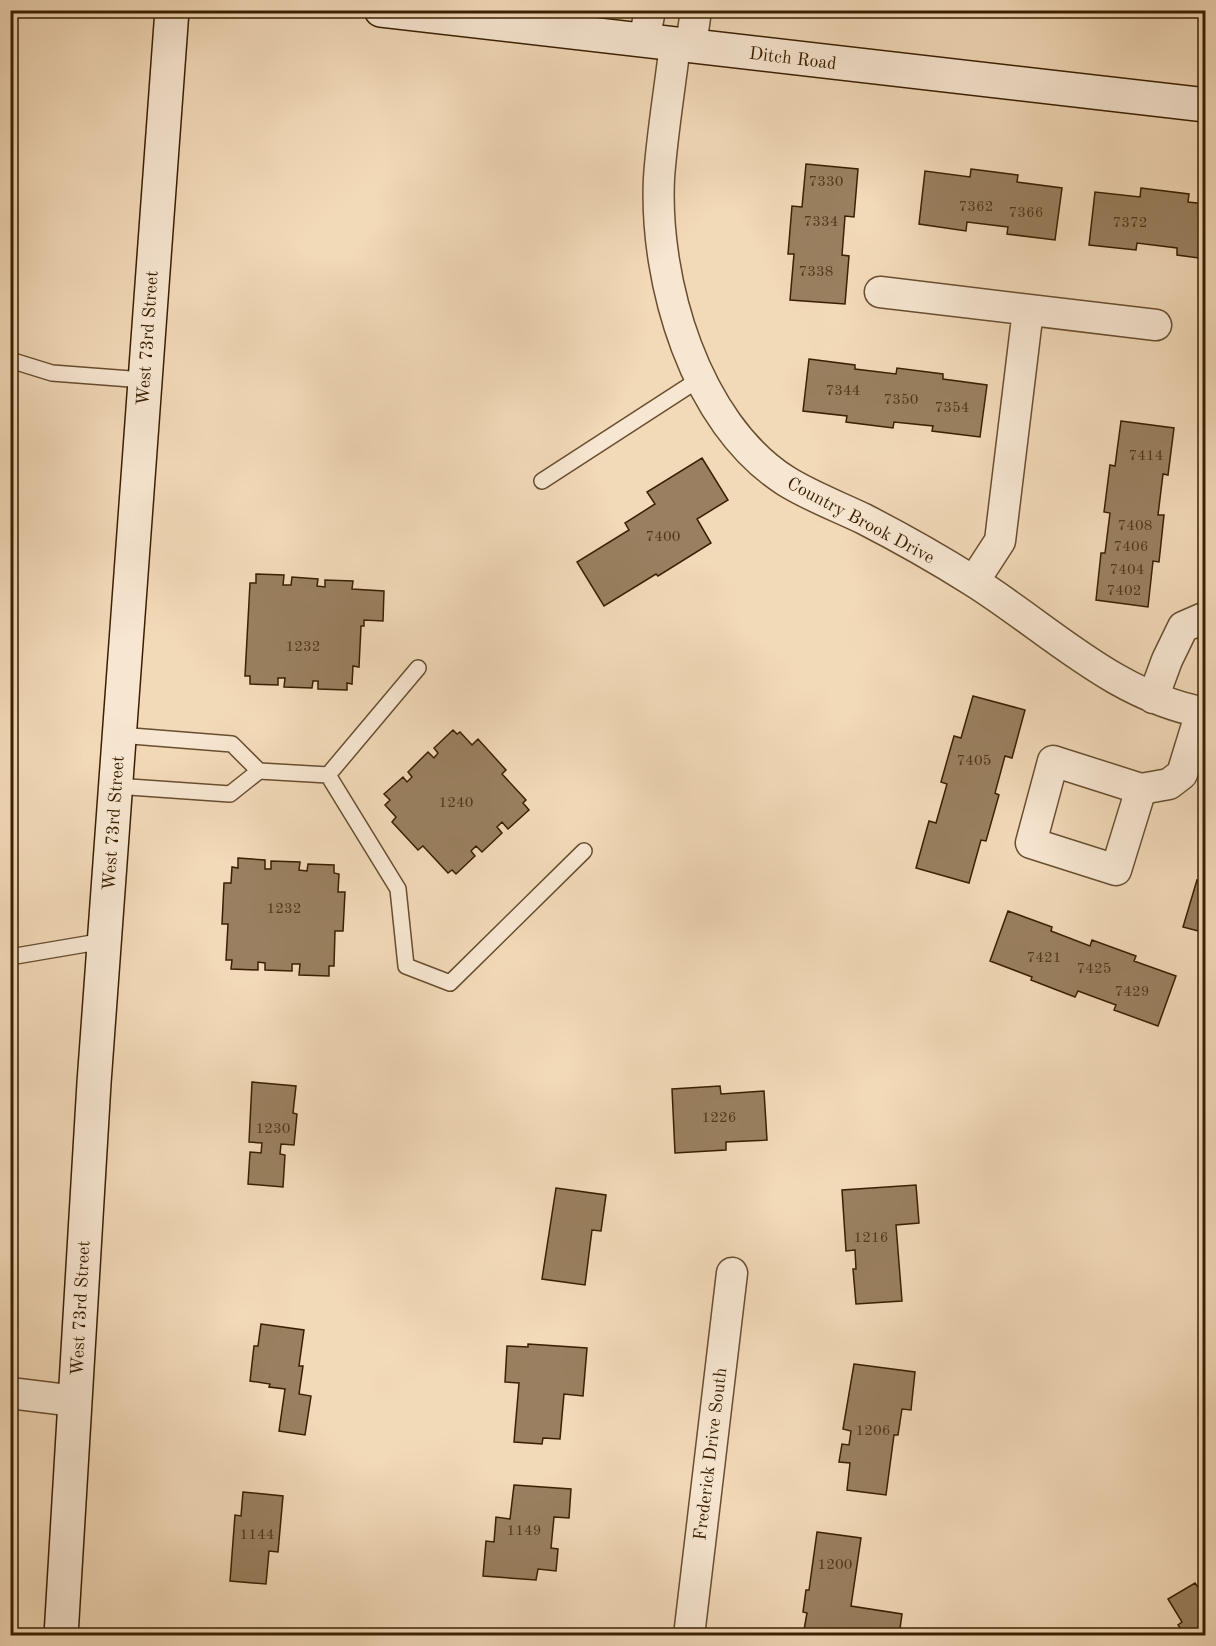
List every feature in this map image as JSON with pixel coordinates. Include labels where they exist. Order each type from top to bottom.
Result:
[{"type":"main road","name":"West 73rd Street","points":[[61,1635],[115,786],[172,10]]},
{"type":"main road","name":"Ditch Road","points":[[381,10],[665,35],[1206,105]]},
{"type":"street","name":"Country Brook Drive","points":[[696,10],[665,35],[659,178],[661,236],[669,292],[692,360],[725,423],[743,445],[786,481],[887,531],[974,581],[1097,668],[1153,698],[1204,713],[1182,774],[1169,784],[1141,789]]},
{"type":"street","points":[[880,292],[1156,325]]},
{"type":"street","points":[[974,581],[1000,541],[1028,310]]},
{"type":"street","points":[[1153,698],[1167,660],[1183,627],[1206,617]]},
{"type":"street","name":"Frederick Drive South","points":[[689,1635],[732,1273]]},
{"type":"street","points":[[10,1393],[75,1401]]},
{"type":"lane","points":[[10,360],[52,373],[144,380]]},
{"type":"lane","points":[[542,481],[701,378]]},
{"type":"lane","points":[[328,775],[418,668]]},
{"type":"lane","points":[[119,735],[232,744],[259,771],[328,775]]},
{"type":"lane","points":[[115,786],[230,794],[259,771]]},
{"type":"lane","points":[[328,775],[398,889],[406,966],[450,982],[584,851]]},
{"type":"lane","points":[[10,957],[105,940]]},
{"type":"building","points":[[806,164],[858,169],[854,217],[845,216],[842,255],[849,256],[845,304],[790,300],[794,254],[788,254],[792,206],[802,207]]},
{"type":"building","points":[[971,169],[1018,175],[1017,182],[1062,188],[1055,240],[1007,234],[1008,227],[967,222],[966,231],[919,224],[925,171],[970,177]]},
{"type":"building","points":[[1141,188],[1189,194],[1188,202],[1206,204],[1206,259],[1177,255],[1177,248],[1137,243],[1136,250],[1089,245],[1095,192],[1140,197]]},
{"type":"building","points":[[809,359],[855,365],[855,369],[896,374],[897,368],[943,374],[943,379],[987,385],[980,437],[932,431],[933,426],[894,422],[893,428],[846,422],[847,416],[803,411]]},
{"type":"building","points":[[1121,421],[1174,428],[1168,475],[1163,474],[1158,515],[1164,515],[1159,562],[1153,561],[1148,607],[1096,600],[1101,553],[1105,553],[1110,513],[1104,512],[1110,465],[1115,466]]},
{"type":"building","points":[[702,458],[728,500],[697,519],[711,543],[604,606],[577,562],[629,530],[625,523],[655,504],[647,492]]},
{"type":"building","points":[[256,574],[284,575],[283,585],[291,585],[292,577],[318,579],[317,586],[325,587],[325,580],[353,581],[352,589],[384,591],[383,621],[364,620],[364,626],[361,626],[359,667],[353,666],[352,684],[347,683],[347,690],[318,689],[318,681],[313,681],[312,688],[284,687],[285,678],[278,678],[278,685],[250,684],[250,676],[245,676],[250,583],[256,583]]},
{"type":"building","points":[[973,696],[1025,710],[1012,758],[1005,756],[995,793],[999,795],[986,841],[981,840],[969,883],[916,868],[929,821],[936,823],[947,784],[941,782],[954,736],[961,738]]},
{"type":"building","points":[[453,730],[457,734],[460,732],[472,745],[478,739],[506,770],[502,774],[526,800],[523,803],[529,810],[508,829],[502,822],[497,827],[502,833],[482,852],[476,846],[471,851],[475,856],[456,874],[452,870],[448,873],[423,846],[418,850],[392,822],[396,817],[385,805],[390,800],[384,794],[403,777],[407,782],[412,777],[408,772],[428,752],[434,758],[438,753],[434,748]]},
{"type":"building","points":[[238,858],[265,860],[265,869],[271,869],[271,861],[300,862],[299,870],[307,871],[308,864],[334,865],[334,873],[339,874],[338,892],[345,892],[343,931],[335,931],[334,966],[329,966],[329,976],[299,975],[300,964],[292,964],[292,971],[265,970],[265,963],[258,962],[258,970],[231,969],[232,960],[226,960],[228,924],[222,924],[224,883],[231,883],[232,867],[238,868]]},
{"type":"building","points":[[1206,866],[1206,933],[1183,927],[1197,880],[1201,881]]},
{"type":"building","points":[[1008,911],[1052,927],[1051,931],[1090,946],[1092,940],[1136,956],[1134,961],[1176,976],[1158,1026],[1114,1010],[1116,1005],[1078,991],[1075,997],[990,961]]},
{"type":"building","points":[[252,1082],[296,1086],[293,1113],[297,1114],[294,1145],[281,1144],[280,1154],[285,1155],[283,1187],[248,1184],[250,1152],[261,1153],[262,1143],[249,1142]]},
{"type":"building","points":[[720,1086],[721,1094],[764,1091],[767,1140],[726,1142],[726,1150],[675,1153],[672,1089]]},
{"type":"building","points":[[916,1185],[919,1223],[896,1225],[902,1301],[856,1304],[853,1269],[856,1269],[855,1250],[846,1251],[842,1190]]},
{"type":"building","points":[[556,1188],[606,1195],[601,1231],[592,1230],[585,1285],[542,1279]]},
{"type":"building","points":[[261,1324],[304,1330],[299,1366],[303,1366],[299,1394],[311,1396],[305,1435],[279,1431],[285,1389],[250,1381],[254,1346],[258,1346]]},
{"type":"building","points":[[528,1344],[587,1348],[583,1396],[564,1394],[560,1439],[543,1438],[542,1444],[514,1442],[519,1383],[505,1382],[507,1346],[528,1347]]},
{"type":"building","points":[[854,1364],[915,1372],[911,1410],[902,1409],[898,1435],[894,1435],[886,1495],[847,1490],[850,1463],[839,1462],[842,1444],[849,1445],[851,1431],[843,1429]]},
{"type":"building","points":[[514,1485],[571,1489],[569,1518],[554,1517],[551,1548],[558,1549],[556,1571],[538,1569],[536,1580],[483,1576],[486,1541],[494,1542],[496,1517],[510,1519]]},
{"type":"building","points":[[243,1492],[283,1496],[278,1552],[269,1551],[266,1584],[230,1581],[235,1515],[241,1516]]},
{"type":"building","points":[[817,1532],[861,1538],[851,1606],[902,1614],[899,1636],[840,1636],[804,1630],[807,1613],[803,1612],[806,1590],[809,1590]]},
{"type":"building","points":[[1195,1583],[1206,1599],[1206,1636],[1185,1636],[1178,1625],[1182,1622],[1168,1599]]}]
